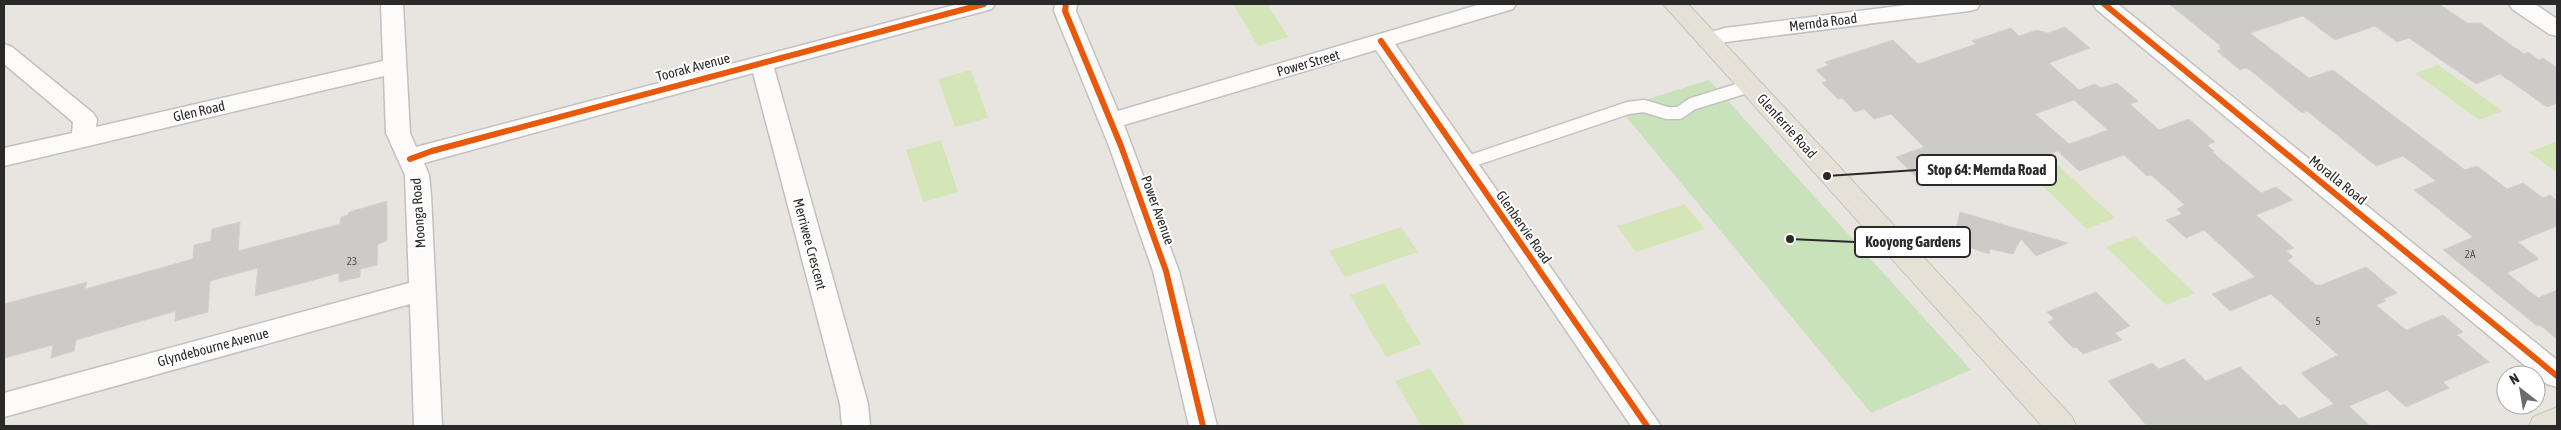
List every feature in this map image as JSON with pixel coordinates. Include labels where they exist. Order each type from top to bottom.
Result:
[{"type":"main road","name":"Glenferrie Road","points":[[1675,4],[2061,426]]},
{"type":"main road","points":[[2544,426],[2557,420]]},
{"type":"street","name":"Moonga Road","points":[[392,4],[398,133],[417,175],[428,426]]},
{"type":"street","name":"Toorak Avenue","points":[[410,159],[432,151],[761,62],[984,4]]},
{"type":"street","name":"Power Street","points":[[1111,121],[1505,4]]},
{"type":"street","name":"Mernda Road","points":[[1708,40],[1726,35],[1969,4]]},
{"type":"street","name":"Moralla Road","points":[[2104,4],[2557,376]]},
{"type":"street","points":[[2520,4],[2557,28]]},
{"type":"street","name":"Power Avenue","points":[[1063,6],[1111,121],[1166,271],[1182,329],[1203,426]]},
{"type":"street","name":"Glenbervie Road","points":[[1381,41],[1647,426]]},
{"type":"street","points":[[4,52],[85,119],[83,138]]},
{"type":"street","name":"Merriwee Crescent","points":[[761,62],[854,404],[856,426]]},
{"type":"street","name":"Glen Road","points":[[4,157],[395,66]]},
{"type":"street","name":"Glyndebourne Avenue","points":[[4,405],[423,290]]},
{"type":"lane","points":[[1465,162],[1628,108],[1644,106],[1668,113],[1679,113],[1692,104],[1750,86]]},
{"type":"green space","points":[[1233,4],[1267,4],[1288,37],[1258,46]]},
{"type":"green space","points":[[2438,65],[2503,111],[2479,120],[2415,73]]},
{"type":"green space","points":[[971,70],[988,118],[955,127],[938,79]]},
{"type":"green space","points":[[1709,80],[1971,370],[1871,413],[1619,108]]},
{"type":"green space","points":[[941,140],[958,192],[923,202],[906,150]]},
{"type":"green space","points":[[2557,141],[2557,173],[2529,152]]},
{"type":"green space","points":[[2058,165],[2115,218],[2087,229],[2031,175]]},
{"type":"green space","points":[[1685,204],[1705,229],[1636,252],[1617,226]]},
{"type":"green space","points":[[1401,227],[1418,252],[1345,277],[1329,251]]},
{"type":"green space","points":[[2134,236],[2195,293],[2166,305],[2106,247]]},
{"type":"green space","points":[[1384,283],[1421,344],[1386,357],[1350,295]]},
{"type":"green space","points":[[1430,368],[1466,426],[1421,426],[1395,381]]},
{"type":"building","points":[[2169,4],[2439,4],[2467,23],[2480,23],[2524,54],[2528,52],[2539,60],[2543,58],[2557,68],[2557,103],[2547,107],[2500,74],[2476,84],[2409,38],[2397,42],[2375,26],[2335,40],[2303,16],[2250,33],[2309,78],[2333,70],[2465,170],[2477,166],[2507,189],[2523,183],[2543,198],[2550,195],[2557,201],[2557,226],[2518,242],[2539,259],[2507,273],[2538,298],[2557,290],[2557,339],[2540,325],[2537,326],[2443,250],[2473,237],[2414,190],[2436,181],[2403,156],[2376,166],[2307,111],[2302,113],[2250,70],[2246,68],[2240,70],[2217,51],[2222,49],[2219,47],[2221,46]]},
{"type":"building","points":[[2065,27],[2090,48],[2049,63],[2079,90],[2095,84],[2101,88],[2117,83],[2138,101],[2130,104],[2159,130],[2189,119],[2215,142],[2207,145],[2214,151],[2212,152],[2261,193],[2276,187],[2293,200],[2256,215],[2294,248],[2286,251],[2293,257],[2287,260],[2316,285],[2321,285],[2366,267],[2397,293],[2383,299],[2386,301],[2376,305],[2406,330],[2443,315],[2463,332],[2457,335],[2489,362],[2443,382],[2449,388],[2406,407],[2387,390],[2349,406],[2370,426],[2147,426],[2108,381],[2152,363],[2159,369],[2184,359],[2206,381],[2240,367],[2280,406],[2284,404],[2299,419],[2334,404],[2301,373],[2338,355],[2271,294],[2230,311],[2212,294],[2255,277],[2204,230],[2186,238],[2166,220],[2182,214],[2177,209],[2185,205],[2151,175],[2147,176],[2124,155],[2079,171],[2058,151],[1967,184],[1969,176],[1945,185],[1942,182],[1931,186],[1925,179],[1920,181],[1896,157],[1924,147],[1891,114],[1874,119],[1864,109],[1855,112],[1842,98],[1838,99],[1822,83],[1827,81],[1816,70],[1829,65],[1825,62],[1893,40],[1918,64],[1976,44],[1972,41],[2011,28],[2019,36],[2037,30],[2048,33]],"holes":[[[2074,100],[2108,130],[2069,144],[2035,114]]]},
{"type":"building","points":[[387,201],[387,241],[378,244],[377,265],[360,269],[360,277],[339,282],[339,273],[255,296],[258,268],[210,281],[208,312],[175,321],[176,311],[76,340],[74,351],[51,358],[53,345],[4,358],[4,304],[87,282],[85,289],[193,259],[194,245],[211,241],[212,229],[240,222],[238,251],[340,224],[341,217],[348,215],[349,212]]},
{"type":"building","points":[[1960,212],[2068,243],[2036,256],[2021,239],[2013,254],[1990,249],[1989,254],[1962,245],[1954,237]]},
{"type":"building","points":[[2096,292],[2130,326],[2115,333],[2122,340],[2083,354],[2076,347],[2073,348],[2048,322],[2054,319],[2047,312]]},
{"type":"tram line","points":[[1670,4],[2055,426]]},
{"type":"tram line","points":[[1680,4],[2068,426]]},
{"type":"cycle path","points":[[410,159],[432,151],[984,4]]},
{"type":"cycle path","points":[[1066,4],[1065,11],[1121,146],[1166,271],[1203,426]]},
{"type":"cycle path","points":[[2104,4],[2557,376]]},
{"type":"cycle path","points":[[1381,41],[1647,426]]},
{"type":"place","name":"Stop 64: Mernda Road","points":[[1827,176]]},
{"type":"place","name":"Kooyong Gardens","points":[[1790,239]]}]
